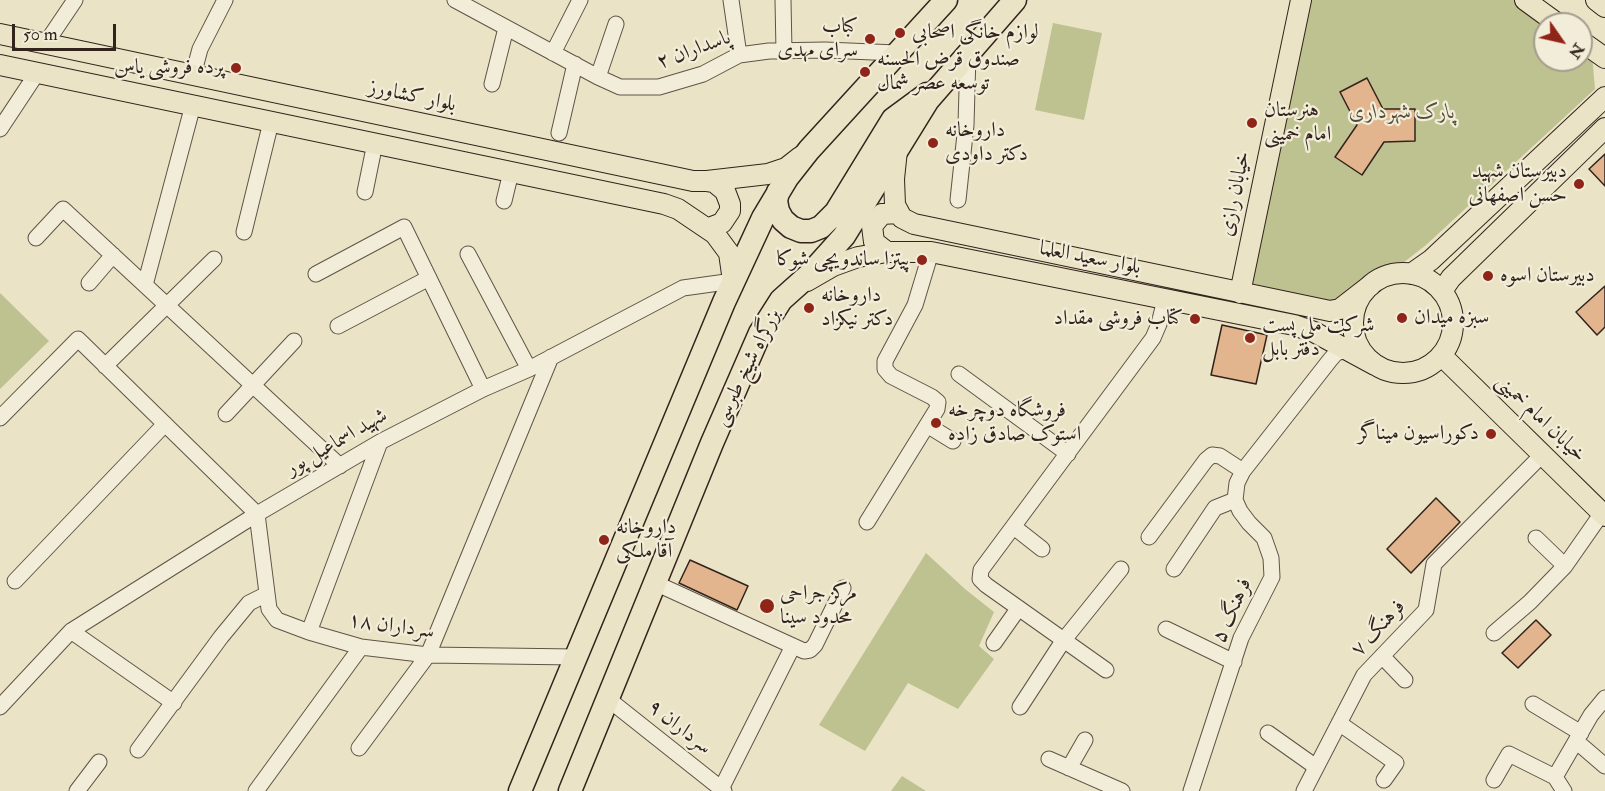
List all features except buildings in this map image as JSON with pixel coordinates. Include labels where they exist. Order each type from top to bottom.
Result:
[{"type":"highway","name":"بزرگراه شیخ طبرسی","points":[[520,791],[734,281],[778,192],[809,150],[946,0]]},
{"type":"highway","name":"بزرگراه شیخ طبرسی","points":[[570,791],[760,333],[781,300],[839,243],[937,88],[1015,0]]},
{"type":"highway","points":[[778,192],[776,201],[778,211],[791,227],[801,231],[811,231],[821,227],[836,212],[893,119],[937,88]]},
{"type":"main road","name":"خیابان رازی","points":[[1240,293],[1301,0]]},
{"type":"main road","points":[[1525,0],[1542,12]]},
{"type":"main road","name":"بلوار کشاورز","points":[[0,34],[681,179],[707,182],[778,171],[794,163],[809,150]]},
{"type":"main road","points":[[0,65],[664,204],[678,209],[710,228],[721,240],[729,253],[734,281]]},
{"type":"main road","points":[[1411,274],[1431,260],[1605,97]]},
{"type":"main road","points":[[1442,291],[1450,278],[1605,128]]},
{"type":"main road","points":[[886,252],[874,242],[872,226],[882,214],[898,213],[893,191],[898,148]]},
{"type":"main road","points":[[707,182],[725,190],[730,204],[730,211],[722,223],[710,228]]},
{"type":"main road","name":"بلوار سعید العلما","points":[[898,213],[914,224],[1330,311],[1340,309],[1371,285]]},
{"type":"main road","name":"بلوار سعید العلما","points":[[792,290],[845,261],[873,253],[931,252],[1300,326],[1375,365]]},
{"type":"main road","points":[[1411,274],[1426,278],[1442,291],[1450,304],[1454,322],[1451,340],[1442,356],[1428,368],[1410,374],[1392,373],[1368,360],[1358,345],[1353,318],[1359,300],[1371,285],[1390,275],[1411,274]]},
{"type":"main road","name":"خیابان امام خمینی","points":[[1442,356],[1603,515]]},
{"type":"street","points":[[46,43],[75,0]]},
{"type":"street","points":[[193,75],[200,49],[225,0]]},
{"type":"street","name":"پاسداران ۲","points":[[455,0],[478,6],[506,28],[620,87],[659,87],[703,74],[739,55],[825,50],[897,53]]},
{"type":"street","points":[[553,53],[580,0]]},
{"type":"street","points":[[731,0],[739,55]]},
{"type":"street","points":[[783,0],[784,51]]},
{"type":"street","points":[[598,77],[616,24]]},
{"type":"street","points":[[492,84],[506,28]]},
{"type":"street","points":[[958,200],[966,125],[968,54]]},
{"type":"street","points":[[559,133],[575,64]]},
{"type":"street","points":[[0,129],[37,73]]},
{"type":"street","points":[[145,285],[194,105]]},
{"type":"street","points":[[244,231],[271,122]]},
{"type":"street","points":[[365,192],[375,143]]},
{"type":"street","points":[[504,201],[511,172]]},
{"type":"street","points":[[36,238],[63,209],[340,466]]},
{"type":"street","points":[[316,274],[404,227],[483,389]]},
{"type":"street","points":[[867,522],[937,409],[938,402],[932,397],[891,376],[885,369],[885,361],[915,304],[931,252]]},
{"type":"street","points":[[468,254],[529,369]]},
{"type":"street","points":[[89,284],[113,255]]},
{"type":"street","points":[[105,366],[213,259]]},
{"type":"street","points":[[338,326],[429,278]]},
{"type":"street","name":"شهید اسماعیل پور","points":[[3,699],[71,631],[257,513],[380,442],[483,389],[529,369],[683,288],[734,281]]},
{"type":"street","points":[[1106,670],[1018,609],[980,579],[981,570],[1155,333],[1165,298]]},
{"type":"street","points":[[0,418],[78,339],[257,513]]},
{"type":"street","points":[[226,414],[294,341]]},
{"type":"street","points":[[1174,569],[1215,508],[1235,500],[1236,483],[1243,471],[1332,356],[1346,350]]},
{"type":"street","points":[[359,748],[428,655],[551,357]]},
{"type":"street","points":[[958,374],[1068,454]]},
{"type":"street","points":[[15,581],[165,424]]},
{"type":"street","points":[[927,425],[953,441]]},
{"type":"street","points":[[309,632],[380,442]]},
{"type":"street","name":"فرهنگ ۷","points":[[1304,791],[1364,675],[1426,610],[1434,564],[1542,454]]},
{"type":"street","points":[[1149,537],[1212,455],[1220,456],[1243,471]]},
{"type":"street","name":"فرهنگ ۵","points":[[1191,791],[1241,638],[1272,577],[1271,558],[1264,538],[1249,523],[1235,500]]},
{"type":"street","name":"سرداران ۱۸","points":[[257,513],[269,609],[277,620],[361,647],[428,655],[576,657]]},
{"type":"street","points":[[1494,633],[1530,602],[1565,566],[1603,515]]},
{"type":"street","points":[[1014,527],[1042,549]]},
{"type":"street","points":[[1536,538],[1565,566]]},
{"type":"street","points":[[1020,707],[1063,641],[1121,569]]},
{"type":"street","points":[[655,583],[804,651],[810,650],[815,645],[843,588]]},
{"type":"street","points":[[138,750],[221,637],[249,603],[267,594]]},
{"type":"street","points":[[994,643],[1018,609]]},
{"type":"street","points":[[1166,628],[1234,662]]},
{"type":"street","points":[[71,631],[174,703]]},
{"type":"street","points":[[722,790],[793,646]]},
{"type":"street","points":[[256,791],[361,647]]},
{"type":"street","points":[[1382,656],[1405,680]]},
{"type":"street","points":[[1555,777],[1605,698]]},
{"type":"street","name":"سرداران ۹","points":[[608,699],[722,790]]},
{"type":"street","points":[[1533,704],[1579,737],[1605,766]]},
{"type":"street","points":[[1339,723],[1395,763],[1384,780]]},
{"type":"street","points":[[1268,733],[1316,767]]},
{"type":"street","points":[[1070,768],[1085,740]]},
{"type":"street","points":[[1494,780],[1509,754],[1555,777],[1564,791]]},
{"type":"street","points":[[1050,759],[1122,791]]},
{"type":"street","points":[[77,791],[99,762]]},
{"type":"green space","name":"پارک شهرداری","points":[[1311,0],[1514,0],[1533,13],[1533,72],[1593,72],[1593,66],[1595,89],[1426,245],[1352,303],[1249,289]]},
{"type":"green space","points":[[1053,23],[1102,33],[1084,120],[1035,110]]},
{"type":"green space","points":[[0,293],[49,341],[0,389]]},
{"type":"green space","points":[[926,553],[994,612],[979,646],[994,659],[958,709],[908,683],[865,751],[819,725]]},
{"type":"green space","points":[[902,776],[926,791],[891,791]]},
{"type":"place","name":"لوازم خانگی اصحابی","points":[[900,33]]},
{"type":"place","name":"کباب سرای مهدی","points":[[870,39]]},
{"type":"place","name":"پرده فروشی یاس","points":[[236,68]]},
{"type":"place","name":"صندوق قرض الحسنه توسعه عصر شمال","points":[[865,72]]},
{"type":"place","name":"هنرستان امام خمینی","points":[[1252,123]]},
{"type":"place","name":"داروخانه دکتر داودی","points":[[933,143]]},
{"type":"place","name":"دبیرستان شهید حسن اصفهانی","points":[[1579,184]]},
{"type":"place","name":"پیتزا ساندویچی شوکا","points":[[922,260]]},
{"type":"place","name":"دبیرستان اسوه","points":[[1488,276]]},
{"type":"place","name":"داروخانه دکتر نیکزاد","points":[[809,308]]},
{"type":"place","name":"سبزه میدان","points":[[1402,318]]},
{"type":"place","name":"کتاب فروشی مقداد","points":[[1195,319]]},
{"type":"place","name":"شرکت ملی پست دفتر بابل","points":[[1250,338]]},
{"type":"place","name":"فروشگاه دوچرخه استوک صادق زاده","points":[[936,423]]},
{"type":"place","name":"دکوراسیون میناگر","points":[[1491,434]]},
{"type":"place","name":"داروخانه آقا ملکی","points":[[604,540]]},
{"type":"place","name":"مرکز جراحی محدود سینا","points":[[767,606]]}]
